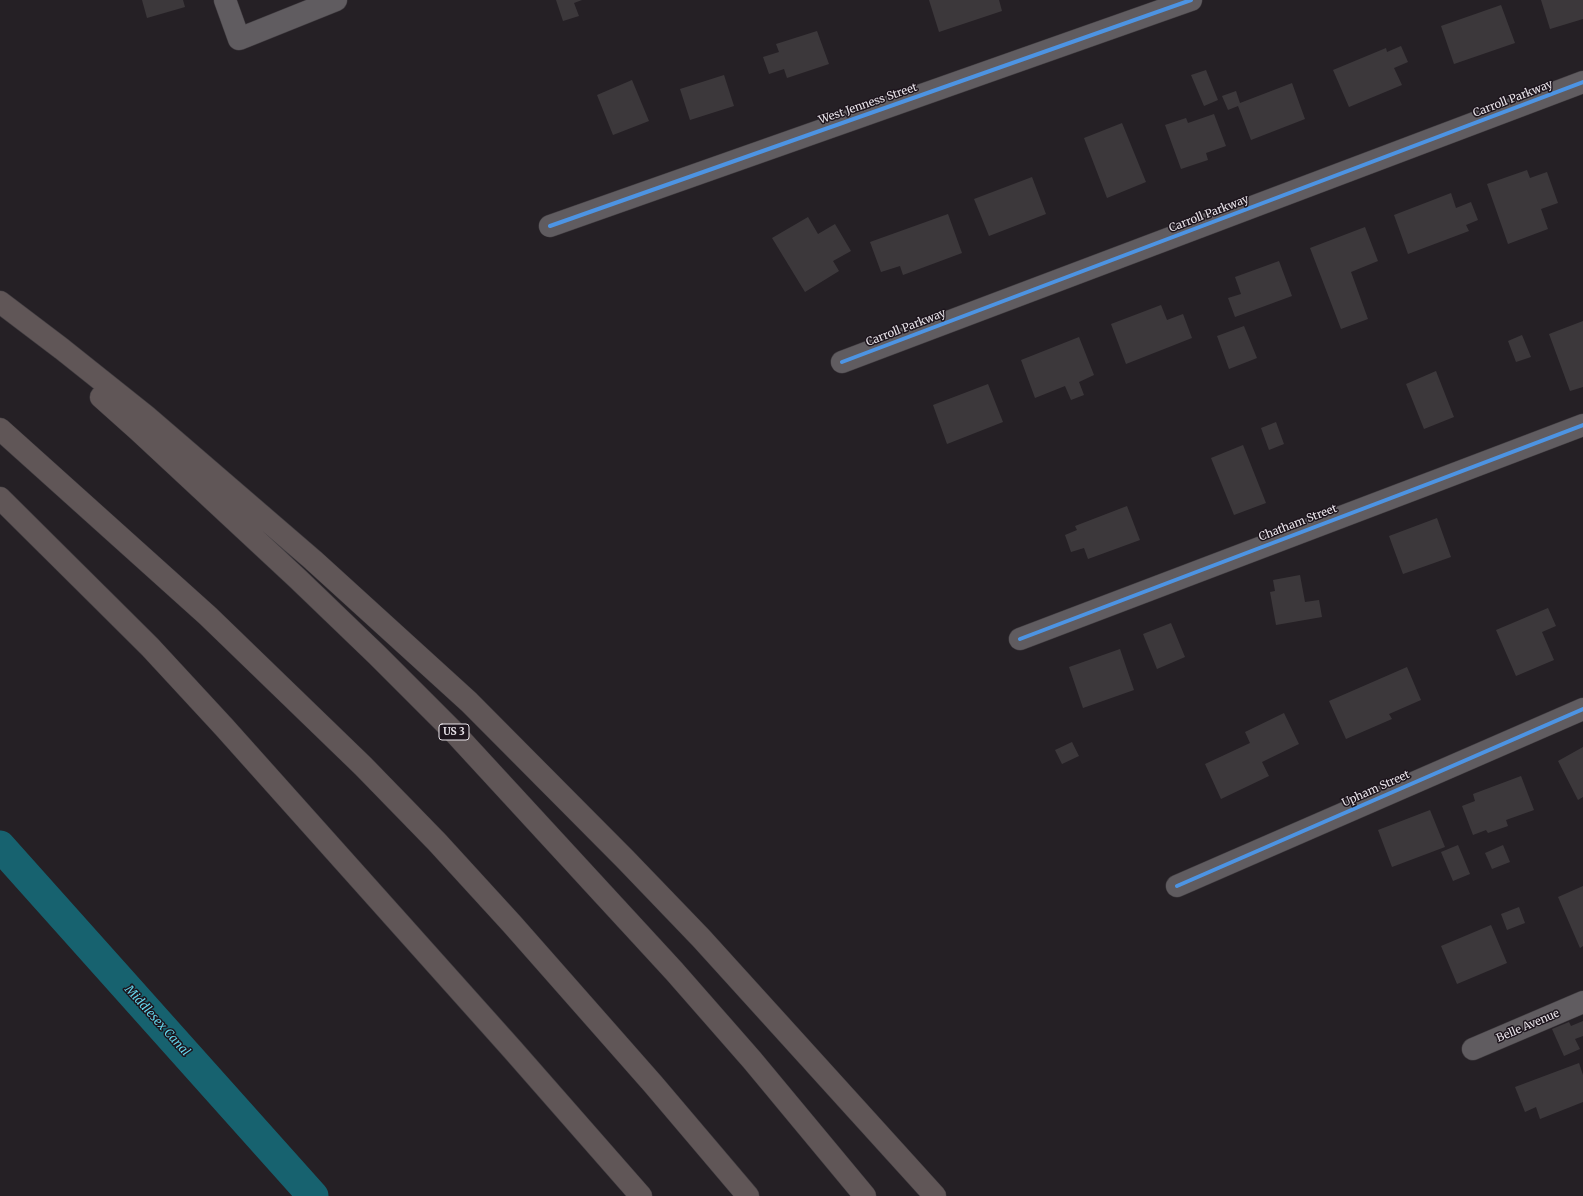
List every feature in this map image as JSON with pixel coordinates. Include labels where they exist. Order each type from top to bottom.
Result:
[{"type":"highway","points":[[0,302],[62,348],[146,416],[313,560],[469,702],[701,938],[935,1196]]},
{"type":"highway","name":"US 3","points":[[0,311],[139,431],[298,579],[452,730],[674,971],[752,1060],[865,1196]]},
{"type":"highway","points":[[0,429],[208,616],[368,771],[436,842],[537,952],[653,1084],[748,1196]]},
{"type":"highway","points":[[0,498],[150,647],[224,726],[641,1196]]},
{"type":"street","points":[[225,0],[239,38],[336,0]]},
{"type":"street","name":"West Jenness Street","points":[[550,226],[1191,0]]},
{"type":"street","name":"Carroll Parkway","points":[[842,362],[1583,82]]},
{"type":"street","name":"Chatham Street","points":[[1020,639],[1583,425]]},
{"type":"street","name":"Upham Street","points":[[1177,886],[1583,709]]},
{"type":"street","name":"Belle Avenue","points":[[1473,1049],[1583,1002]]},
{"type":"building","points":[[142,0],[183,0],[185,7],[147,18]]},
{"type":"building","points":[[556,0],[582,0],[574,3],[579,16],[563,21]]},
{"type":"building","points":[[929,0],[999,0],[1002,11],[939,32]]},
{"type":"building","points":[[1541,0],[1583,0],[1583,19],[1550,29]]},
{"type":"building","points":[[1501,5],[1515,43],[1454,64],[1441,26]]},
{"type":"building","points":[[817,31],[829,64],[787,78],[784,69],[769,74],[763,57],[779,52],[776,44]]},
{"type":"building","points":[[1401,46],[1408,62],[1394,68],[1402,85],[1349,107],[1333,70],[1386,48],[1387,52]]},
{"type":"building","points":[[1206,70],[1218,100],[1204,106],[1191,75]]},
{"type":"building","points":[[724,75],[734,106],[690,120],[680,89]]},
{"type":"building","points":[[632,80],[649,121],[613,135],[597,95]]},
{"type":"building","points":[[1292,83],[1305,119],[1251,140],[1238,106],[1228,110],[1222,96],[1236,91],[1240,103]]},
{"type":"building","points":[[1214,114],[1226,146],[1206,153],[1208,160],[1181,169],[1165,125],[1186,118],[1188,123]]},
{"type":"building","points":[[1122,123],[1146,182],[1107,198],[1084,138]]},
{"type":"building","points":[[1527,170],[1530,178],[1547,172],[1558,203],[1541,209],[1548,229],[1508,244],[1487,184]]},
{"type":"building","points":[[1032,177],[1046,214],[989,236],[974,199]]},
{"type":"building","points":[[1451,193],[1456,208],[1471,202],[1478,220],[1466,225],[1469,231],[1408,254],[1394,215]]},
{"type":"building","points":[[948,214],[962,253],[903,275],[900,266],[881,272],[870,242]]},
{"type":"building","points":[[808,217],[818,234],[835,224],[851,251],[833,261],[839,271],[805,292],[772,238]]},
{"type":"building","points":[[1365,227],[1378,261],[1351,272],[1368,319],[1341,329],[1310,248]]},
{"type":"building","points":[[1279,261],[1292,296],[1235,317],[1228,298],[1241,294],[1235,277]]},
{"type":"building","points":[[1161,305],[1167,320],[1183,314],[1192,338],[1126,364],[1111,324]]},
{"type":"building","points":[[1583,321],[1583,387],[1570,391],[1549,334]]},
{"type":"building","points":[[1244,326],[1257,358],[1229,369],[1217,336]]},
{"type":"building","points":[[1522,335],[1531,357],[1516,362],[1508,341]]},
{"type":"building","points":[[1079,337],[1094,375],[1079,382],[1084,395],[1071,400],[1065,386],[1035,398],[1021,360]]},
{"type":"building","points":[[1436,371],[1454,417],[1424,429],[1406,384]]},
{"type":"building","points":[[988,384],[1003,422],[947,444],[933,405]]},
{"type":"building","points":[[1276,422],[1284,444],[1269,450],[1261,428]]},
{"type":"building","points":[[1243,445],[1266,503],[1234,515],[1211,458]]},
{"type":"building","points":[[1127,506],[1140,540],[1088,559],[1084,548],[1071,552],[1065,535],[1077,530],[1075,526]]},
{"type":"building","points":[[1437,518],[1451,557],[1403,574],[1389,536]]},
{"type":"building","points":[[1300,575],[1305,602],[1319,600],[1322,617],[1276,625],[1270,592],[1275,591],[1273,580]]},
{"type":"building","points":[[1548,608],[1556,626],[1542,632],[1554,660],[1516,676],[1496,630]]},
{"type":"building","points":[[1171,623],[1185,657],[1157,669],[1143,634]]},
{"type":"building","points":[[1120,649],[1134,690],[1083,708],[1069,667]]},
{"type":"building","points":[[1407,667],[1421,700],[1389,714],[1392,719],[1346,739],[1329,701]]},
{"type":"building","points":[[1284,713],[1299,744],[1262,762],[1269,776],[1221,799],[1205,764],[1250,743],[1245,732]]},
{"type":"building","points":[[1072,742],[1079,756],[1062,764],[1055,750]]},
{"type":"building","points":[[1583,747],[1583,797],[1578,800],[1558,761]]},
{"type":"building","points":[[1521,776],[1534,810],[1506,820],[1508,826],[1488,833],[1486,830],[1473,835],[1462,806],[1475,801],[1473,794]]},
{"type":"building","points":[[1430,810],[1445,847],[1392,867],[1378,830]]},
{"type":"building","points":[[1458,845],[1470,874],[1453,881],[1441,852]]},
{"type":"building","points":[[1503,845],[1510,862],[1492,869],[1485,853]]},
{"type":"building","points":[[1583,886],[1583,946],[1580,948],[1558,897]]},
{"type":"building","points":[[1519,907],[1525,923],[1507,930],[1501,914]]},
{"type":"building","points":[[1491,925],[1507,963],[1457,984],[1441,946]]},
{"type":"building","points":[[1583,1021],[1583,1036],[1575,1039],[1580,1049],[1564,1056],[1552,1029],[1569,1022],[1571,1026]]},
{"type":"building","points":[[1579,1063],[1583,1075],[1583,1102],[1540,1119],[1536,1107],[1525,1112],[1515,1087]]},
{"type":"waterway","name":"Middlesex Canal","points":[[0,846],[313,1196]]},
{"type":"cycle path","points":[[550,226],[1191,0]]},
{"type":"cycle path","points":[[842,362],[1583,82]]},
{"type":"cycle path","points":[[1020,639],[1583,425]]},
{"type":"cycle path","points":[[1177,886],[1583,709]]}]
